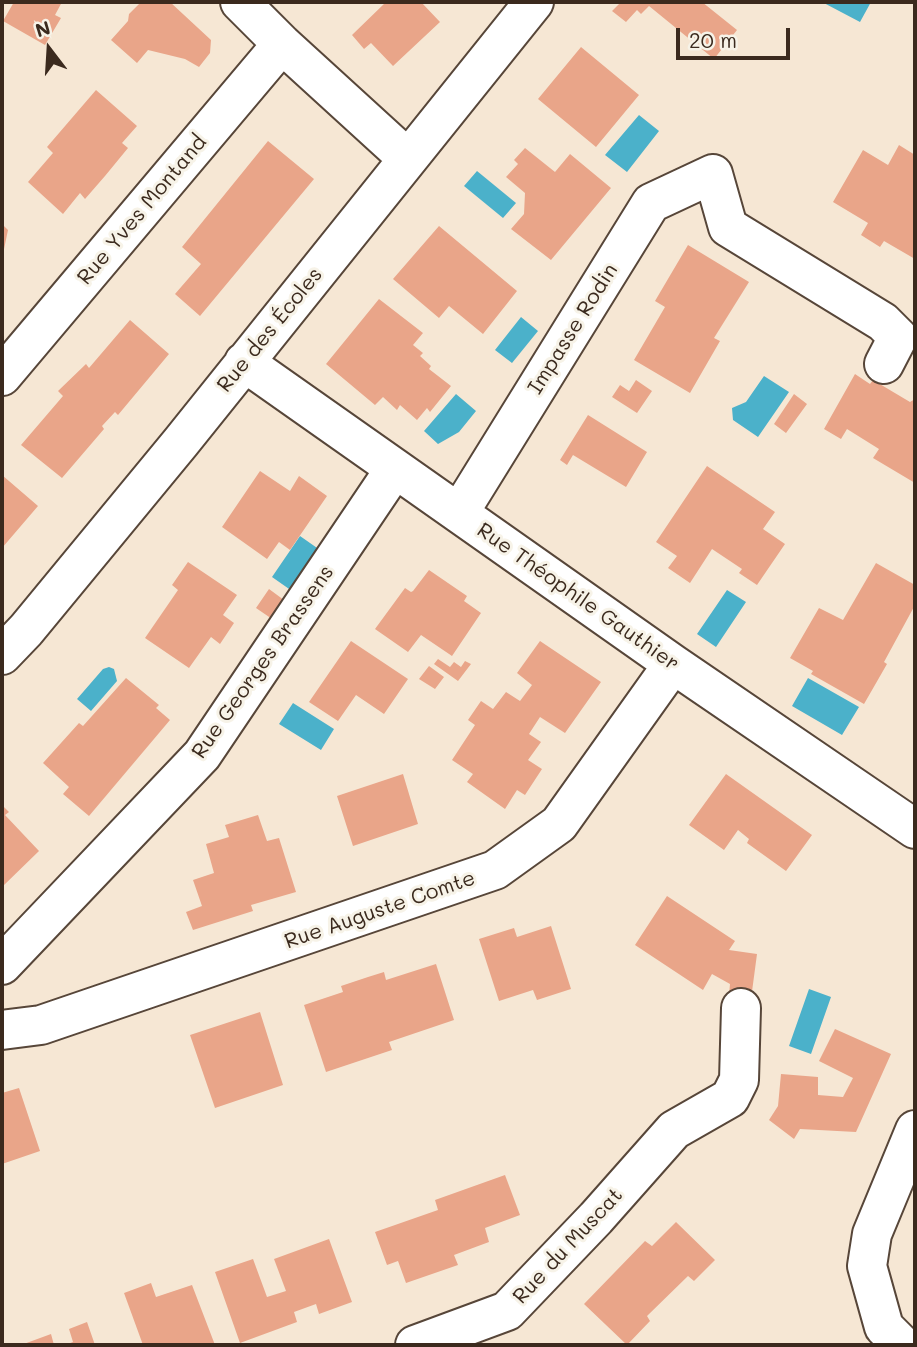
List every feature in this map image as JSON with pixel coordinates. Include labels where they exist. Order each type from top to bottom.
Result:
[{"type":"street","points":[[240,2],[408,159]]},
{"type":"street","name":"Rue des Écoles","points":[[2,655],[26,631],[181,442],[534,2]]},
{"type":"street","name":"Rue Yves Montand","points":[[2,376],[282,44]]},
{"type":"street","name":"Impasse Rodin","points":[[459,513],[651,202],[713,174],[728,227],[883,322],[898,337],[884,364]]},
{"type":"street","name":"Rue Théophile Gauthier","points":[[244,362],[394,470],[915,829]]},
{"type":"street","name":"Rue Georges Brassens","points":[[2,965],[202,755],[394,470]]},
{"type":"street","name":"Rue Auguste Comte","points":[[2,1030],[41,1025],[495,870],[559,824],[673,664]]},
{"type":"street","name":"Rue du Muscat","points":[[415,1345],[507,1311],[596,1218],[674,1129],[730,1098],[739,1080],[741,1008]]},
{"type":"street","points":[[902,1345],[884,1328],[867,1266],[872,1234],[915,1130]]},
{"type":"water","points":[[822,2],[871,2],[860,22]]},
{"type":"water","points":[[639,115],[659,131],[627,172],[605,155]]},
{"type":"water","points":[[477,171],[516,203],[503,218],[464,186]]},
{"type":"water","points":[[521,317],[538,331],[512,363],[495,350]]},
{"type":"water","points":[[764,376],[789,392],[758,437],[733,420],[732,408],[746,402]]},
{"type":"water","points":[[456,394],[476,411],[459,432],[438,444],[424,431]]},
{"type":"water","points":[[300,536],[320,550],[292,591],[272,577]]},
{"type":"water","points":[[727,590],[746,602],[716,647],[697,634]]},
{"type":"water","points":[[103,669],[114,669],[117,681],[91,711],[77,699]]},
{"type":"water","points":[[808,678],[859,707],[842,735],[792,706]]},
{"type":"water","points":[[293,703],[334,729],[321,750],[279,724]]},
{"type":"water","points":[[809,989],[831,997],[811,1054],[789,1046]]},
{"type":"building","points":[[14,2],[62,2],[55,15],[61,18],[45,45],[3,21]]},
{"type":"building","points":[[141,2],[170,2],[211,40],[210,53],[199,67],[185,59],[148,50],[137,63],[111,40]]},
{"type":"building","points":[[386,2],[421,2],[440,22],[393,66],[371,43],[364,49],[352,35]]},
{"type":"building","points":[[621,2],[702,2],[737,30],[714,59],[649,6],[641,14],[637,10],[626,22],[612,11]]},
{"type":"building","points":[[581,47],[639,95],[596,147],[538,99]]},
{"type":"building","points":[[96,90],[137,126],[122,143],[128,148],[105,176],[85,199],[80,193],[63,214],[28,182],[53,153],[47,147]]},
{"type":"building","points":[[268,141],[314,179],[200,316],[175,294],[201,264],[182,247]]},
{"type":"building","points":[[899,145],[915,155],[915,259],[884,241],[880,247],[861,235],[868,223],[833,202],[863,150],[888,165]]},
{"type":"building","points":[[525,148],[555,172],[570,154],[611,188],[551,260],[511,229],[524,214],[525,193],[506,177],[518,164],[514,160]]},
{"type":"building","points":[[2,224],[8,230],[3,254],[2,254]]},
{"type":"building","points":[[439,226],[517,291],[483,334],[449,306],[439,318],[393,279]]},
{"type":"building","points":[[688,245],[749,282],[714,338],[720,341],[690,393],[634,360],[665,307],[655,301]]},
{"type":"building","points":[[379,299],[423,333],[413,345],[423,353],[420,356],[431,366],[429,369],[451,386],[430,412],[427,408],[417,420],[400,405],[397,410],[383,397],[375,405],[326,364]]},
{"type":"building","points":[[130,320],[169,354],[118,415],[115,412],[102,426],[104,429],[62,478],[21,445],[63,396],[58,391],[86,364],[89,368]]},
{"type":"building","points":[[855,374],[870,384],[873,380],[910,402],[915,399],[915,483],[873,458],[879,449],[847,429],[841,439],[824,429]]},
{"type":"building","points":[[636,380],[652,391],[637,413],[612,397],[620,385],[629,391]]},
{"type":"building","points":[[794,394],[807,404],[786,433],[774,424]]},
{"type":"building","points":[[588,415],[647,452],[626,487],[573,455],[567,465],[560,460]]},
{"type":"building","points":[[707,466],[775,512],[763,529],[785,544],[757,585],[739,573],[742,569],[712,549],[690,583],[668,568],[677,556],[656,542]]},
{"type":"building","points":[[260,471],[290,491],[299,476],[327,496],[290,550],[279,542],[267,559],[222,527]]},
{"type":"building","points":[[2,475],[38,506],[2,548]]},
{"type":"building","points":[[188,562],[237,595],[223,615],[234,623],[220,644],[211,637],[189,668],[145,638],[178,590],[172,585]]},
{"type":"building","points":[[876,563],[915,585],[915,605],[884,662],[887,664],[864,704],[811,674],[813,671],[790,658],[819,608],[843,620]]},
{"type":"building","points":[[429,570],[467,596],[464,601],[481,613],[452,656],[421,635],[408,652],[375,629],[405,588],[413,591]]},
{"type":"building","points":[[269,589],[288,603],[275,621],[256,608]]},
{"type":"building","points":[[351,641],[408,679],[384,714],[356,695],[338,721],[309,702]]},
{"type":"building","points":[[540,641],[601,682],[565,733],[540,717],[529,734],[541,742],[528,760],[542,769],[525,795],[517,790],[505,809],[467,782],[473,774],[452,760],[475,725],[468,720],[481,701],[493,709],[506,692],[520,701],[532,685],[517,673]]},
{"type":"building","points":[[438,659],[450,667],[454,662],[461,667],[465,661],[471,664],[458,681],[434,664]]},
{"type":"building","points":[[429,666],[444,677],[435,689],[419,679]]},
{"type":"building","points":[[126,678],[159,705],[156,708],[170,720],[89,816],[63,794],[69,787],[43,763],[79,723],[83,726]]},
{"type":"building","points":[[403,774],[418,824],[353,846],[337,796]]},
{"type":"building","points":[[726,774],[812,835],[786,871],[747,843],[749,839],[738,830],[724,850],[689,825]]},
{"type":"building","points":[[2,805],[9,812],[5,815],[39,851],[2,887]]},
{"type":"building","points":[[258,815],[267,841],[279,838],[296,892],[251,905],[253,911],[193,930],[186,912],[202,906],[193,880],[214,873],[206,844],[229,837],[225,825]]},
{"type":"building","points":[[667,896],[735,941],[729,950],[757,954],[751,999],[729,995],[730,984],[712,974],[703,990],[635,945]]},
{"type":"building","points":[[551,926],[571,989],[537,1000],[533,990],[499,1001],[479,939],[514,928],[517,937]]},
{"type":"building","points":[[436,964],[454,1020],[389,1042],[392,1050],[326,1072],[304,1005],[343,992],[341,986],[384,972],[386,980]]},
{"type":"building","points":[[260,1012],[283,1085],[215,1108],[190,1035]]},
{"type":"building","points":[[835,1029],[891,1054],[856,1132],[800,1129],[794,1139],[769,1120],[778,1106],[781,1074],[818,1077],[818,1095],[843,1097],[853,1078],[819,1061]]},
{"type":"building","points":[[19,1088],[40,1151],[2,1164],[2,1093]]},
{"type":"building","points":[[505,1175],[520,1215],[485,1228],[489,1242],[454,1255],[458,1265],[406,1283],[398,1261],[387,1265],[375,1232],[438,1210],[435,1200]]},
{"type":"building","points":[[676,1222],[715,1260],[694,1281],[688,1276],[647,1316],[650,1321],[627,1345],[584,1304],[645,1241],[652,1246]]},
{"type":"building","points":[[329,1239],[352,1302],[319,1314],[316,1304],[294,1312],[297,1322],[240,1343],[215,1272],[253,1259],[267,1297],[286,1291],[274,1259]]},
{"type":"building","points":[[151,1283],[156,1297],[192,1285],[215,1345],[143,1345],[124,1293]]},
{"type":"building","points":[[87,1322],[95,1345],[65,1345],[73,1342],[69,1329]]},
{"type":"building","points":[[51,1334],[54,1345],[21,1345]]}]
